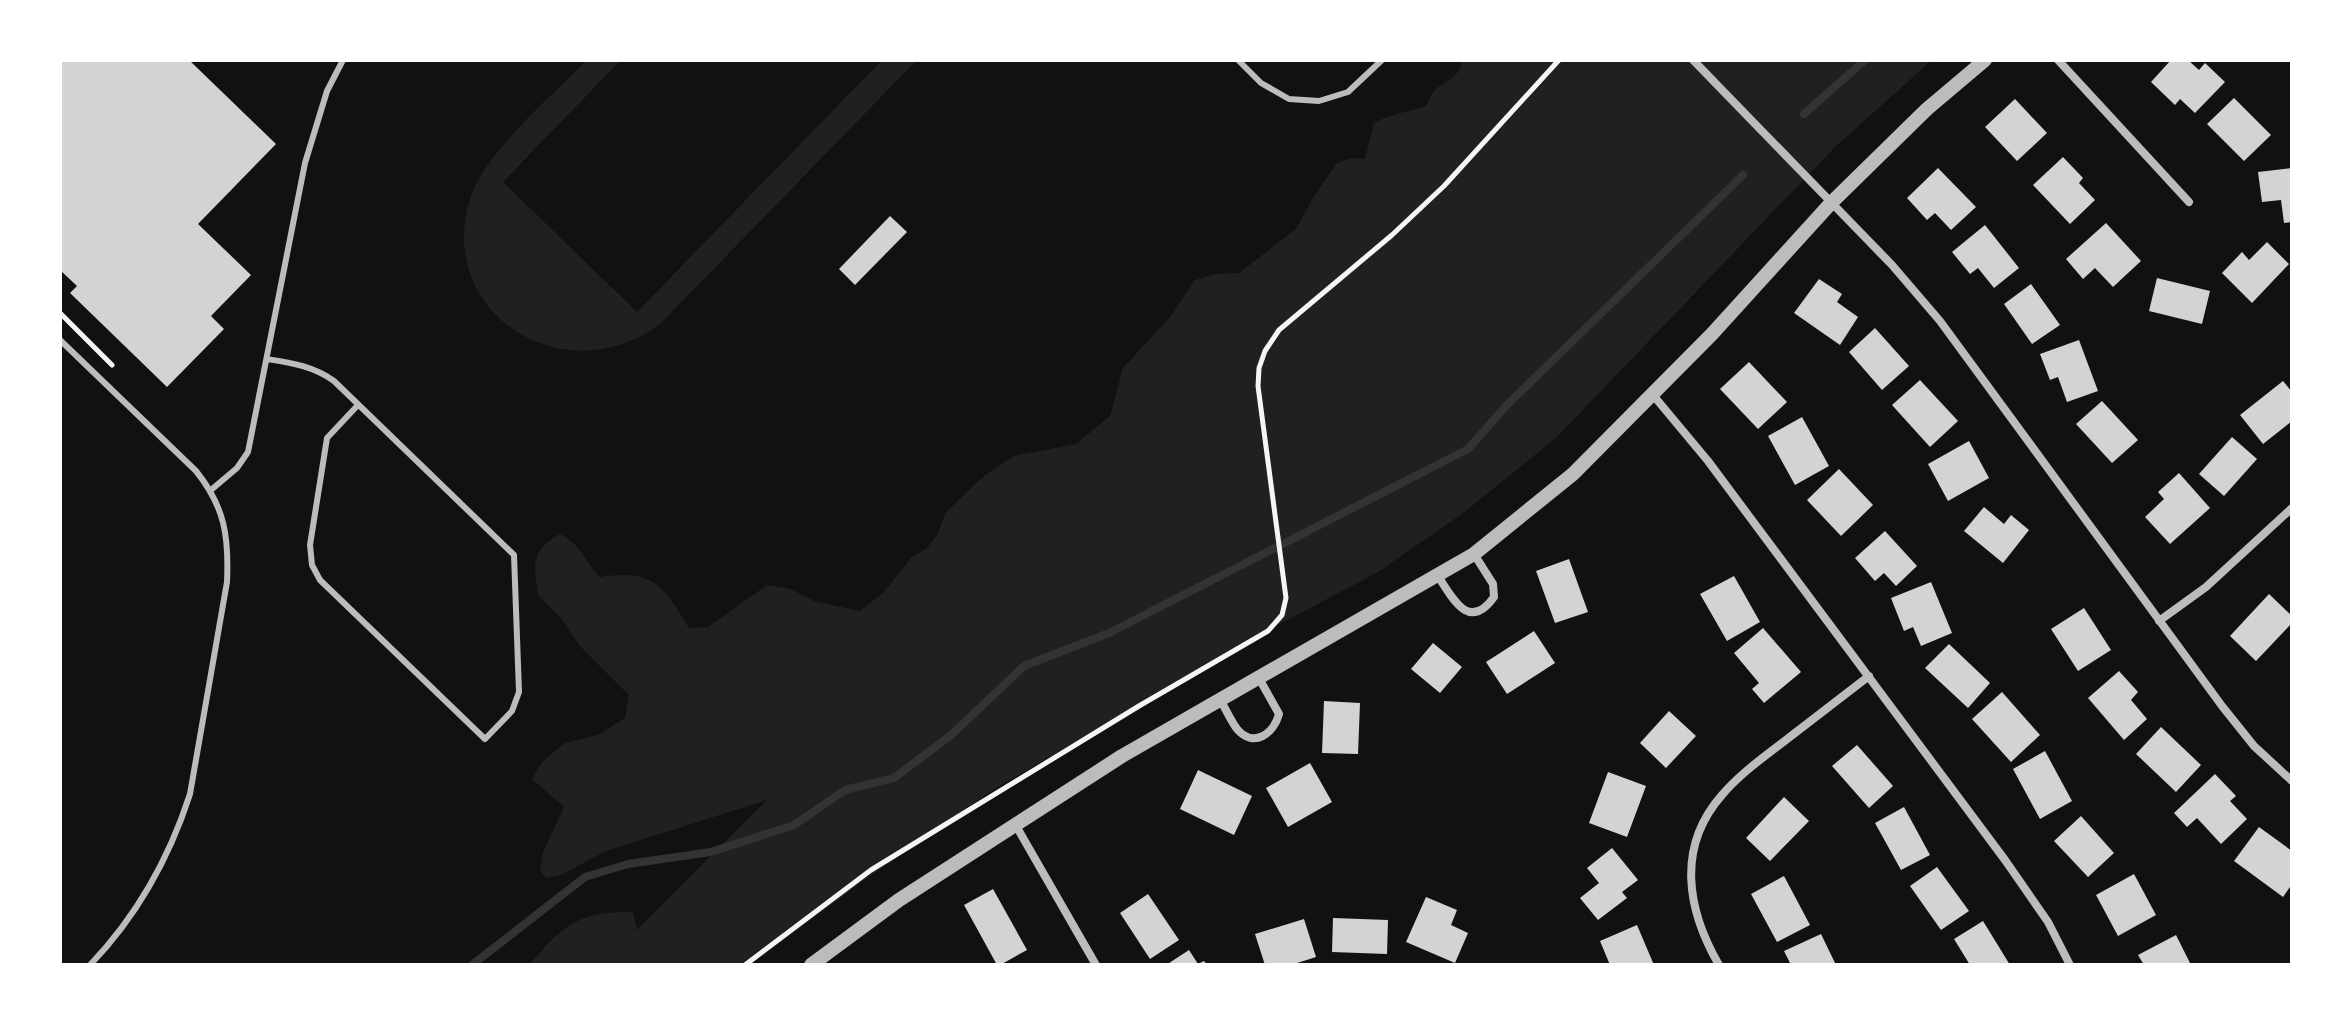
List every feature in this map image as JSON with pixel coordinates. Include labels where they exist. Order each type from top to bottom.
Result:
[{"type":"street","points":[[1693,60],[1892,265],[1940,321],[2254,746],[2292,781]]},
{"type":"street","points":[[811,965],[899,900],[1122,756],[1260,680],[1474,554],[1573,474],[1653,395],[1831,203],[1927,109],[1985,60]]},
{"type":"street","points":[[2058,60],[2189,202]]},
{"type":"street","points":[[1653,395],[1708,461],[2005,860],[2048,922],[2070,965]]},
{"type":"street","points":[[2159,621],[2206,587],[2292,508]]},
{"type":"street","points":[[1438,576],[1457,605],[1467,612],[1476,613],[1485,609],[1494,597],[1493,584],[1474,554]]},
{"type":"street","points":[[1719,965],[1693,907],[1690,879],[1692,856],[1704,822],[1721,795],[1754,764],[1869,676]]},
{"type":"street","points":[[1221,701],[1245,737],[1257,739],[1269,734],[1279,714],[1260,680]]},
{"type":"street","points":[[1015,823],[1096,965]]},
{"type":"lane","points":[[211,490],[237,468],[248,452],[305,163],[327,91],[343,60]]},
{"type":"lane","points":[[1238,60],[1261,83],[1289,99],[1319,101],[1348,92],[1382,60]]},
{"type":"lane","points":[[60,340],[196,471],[211,490],[227,534],[227,582],[190,794],[174,839],[149,890],[90,965]]},
{"type":"lane","points":[[267,359],[320,371],[358,405],[514,555],[519,692],[512,711],[485,739],[320,580],[312,565],[310,545],[327,438],[358,405]]},
{"type":"path","points":[[745,965],[871,870],[1268,631],[1282,615],[1286,598],[1258,386],[1259,368],[1265,351],[1279,330],[1392,235],[1444,186],[1559,60]]},
{"type":"shaded area","points":[[587,60],[621,60],[503,182],[637,312],[882,60],[917,60],[660,324],[623,344],[586,351],[549,346],[516,331],[490,308],[471,277],[464,240],[470,199],[489,163],[521,125]]},
{"type":"shaded area","points":[[1462,60],[1932,60],[1835,147],[1556,438],[1462,514],[1378,572],[1276,626],[993,790],[750,965],[529,965],[562,930],[585,918],[633,912],[637,930],[767,800],[606,851],[559,876],[546,878],[540,871],[543,852],[564,807],[532,779],[542,762],[565,743],[598,735],[625,718],[629,695],[579,645],[560,617],[538,595],[535,567],[543,546],[560,534],[579,549],[600,577],[633,576],[655,583],[672,601],[689,628],[708,627],[767,585],[791,589],[814,601],[860,611],[883,593],[912,557],[927,548],[937,535],[946,512],[985,475],[1014,456],[1076,444],[1110,416],[1123,368],[1170,317],[1195,280],[1216,274],[1239,273],[1296,229],[1337,163],[1351,158],[1365,159],[1374,123],[1426,106],[1434,91],[1456,74]]},
{"type":"building","points":[[60,60],[189,60],[276,144],[198,224],[251,275],[211,316],[224,329],[167,387],[70,293],[77,286],[60,270]]},
{"type":"building","points":[[2171,60],[2188,60],[2199,70],[2205,63],[2225,82],[2195,113],[2180,99],[2175,105],[2151,82]]},
{"type":"building","points":[[2234,98],[2271,135],[2244,161],[2207,124]]},
{"type":"building","points":[[2015,99],[2047,133],[2017,161],[1985,127]]},
{"type":"building","points":[[2063,157],[2083,178],[2079,183],[2095,200],[2070,224],[2033,185]]},
{"type":"building","points":[[1938,168],[1976,207],[1951,230],[1935,213],[1927,220],[1907,198]]},
{"type":"building","points":[[2292,168],[2292,222],[2284,223],[2281,200],[2262,202],[2258,172]]},
{"type":"building","points":[[890,216],[907,232],[855,285],[839,269]]},
{"type":"building","points":[[2106,223],[2141,261],[2113,287],[2095,268],[2083,279],[2066,259]]},
{"type":"building","points":[[1985,225],[2019,268],[1994,288],[1978,268],[1970,274],[1952,252]]},
{"type":"building","points":[[2267,242],[2289,264],[2252,303],[2222,273],[2242,252],[2249,260]]},
{"type":"building","points":[[2157,278],[2210,291],[2202,324],[2149,311]]},
{"type":"building","points":[[1819,279],[1842,294],[1837,302],[1858,317],[1840,345],[1794,313]]},
{"type":"building","points":[[2031,284],[2060,325],[2032,344],[2004,304]]},
{"type":"building","points":[[1875,328],[1909,366],[1882,390],[1849,352]]},
{"type":"building","points":[[2079,340],[2098,391],[2067,402],[2058,377],[2050,380],[2040,354]]},
{"type":"building","points":[[1749,362],[1787,402],[1758,429],[1720,389]]},
{"type":"building","points":[[1920,380],[1958,421],[1930,447],[1892,405]]},
{"type":"building","points":[[2283,381],[2292,392],[2292,421],[2263,444],[2240,415]]},
{"type":"building","points":[[2102,401],[2138,440],[2112,463],[2076,424]]},
{"type":"building","points":[[1802,417],[1829,466],[1795,485],[1768,436]]},
{"type":"building","points":[[2232,437],[2257,459],[2224,496],[2199,474]]},
{"type":"building","points":[[1969,441],[1989,478],[1948,501],[1928,464]]},
{"type":"building","points":[[1839,469],[1873,505],[1841,536],[1807,500]]},
{"type":"building","points":[[2179,473],[2210,508],[2170,544],[2145,517],[2164,499],[2158,492]]},
{"type":"building","points":[[1984,507],[2004,524],[2011,515],[2029,530],[2003,563],[1964,531]]},
{"type":"building","points":[[1885,531],[1917,566],[1896,586],[1884,573],[1875,581],[1855,558]]},
{"type":"building","points":[[1569,559],[1588,612],[1555,623],[1536,571]]},
{"type":"building","points":[[1734,576],[1760,622],[1727,641],[1700,594]]},
{"type":"building","points":[[1931,582],[1952,633],[1921,646],[1913,627],[1904,631],[1891,598]]},
{"type":"building","points":[[2269,594],[2292,616],[2292,623],[2256,661],[2230,636]]},
{"type":"building","points":[[2084,608],[2111,650],[2078,671],[2051,629]]},
{"type":"building","points":[[1763,628],[1801,672],[1764,703],[1752,689],[1759,683],[1734,653]]},
{"type":"building","points":[[1534,631],[1555,663],[1507,694],[1486,662]]},
{"type":"building","points":[[1433,643],[1462,667],[1440,693],[1411,669]]},
{"type":"building","points":[[1949,644],[1990,683],[1968,708],[1925,668]]},
{"type":"building","points":[[2119,671],[2138,692],[2131,700],[2147,719],[2124,740],[2088,698]]},
{"type":"building","points":[[2002,692],[2040,735],[2011,762],[1972,719]]},
{"type":"building","points":[[1324,701],[1360,703],[1358,754],[1322,753]]},
{"type":"building","points":[[1669,711],[1696,736],[1666,768],[1640,743]]},
{"type":"building","points":[[2161,727],[2201,765],[2176,792],[2136,754]]},
{"type":"building","points":[[1857,745],[1893,786],[1869,808],[1832,766]]},
{"type":"building","points":[[2045,751],[2072,801],[2040,819],[2013,769]]},
{"type":"building","points":[[1310,763],[1332,802],[1288,827],[1266,788]]},
{"type":"building","points":[[1198,770],[1252,796],[1234,835],[1180,809]]},
{"type":"building","points":[[1608,772],[1646,786],[1627,837],[1589,823]]},
{"type":"building","points":[[2215,774],[2236,796],[2230,801],[2247,819],[2221,844],[2197,818],[2187,827],[2174,813]]},
{"type":"building","points":[[1784,797],[1809,821],[1770,861],[1746,838]]},
{"type":"building","points":[[1904,807],[1930,855],[1901,870],[1875,823]]},
{"type":"building","points":[[2081,816],[2114,853],[2088,877],[2054,841]]},
{"type":"building","points":[[2259,827],[2292,851],[2292,884],[2283,897],[2234,861]]},
{"type":"building","points":[[1612,848],[1638,880],[1622,892],[1627,898],[1598,920],[1580,898],[1599,883],[1587,868]]},
{"type":"building","points":[[1937,867],[1969,911],[1941,930],[1910,886]]},
{"type":"building","points":[[2134,874],[2156,915],[2118,936],[2096,895]]},
{"type":"building","points":[[1784,876],[1810,925],[1777,942],[1751,894]]},
{"type":"building","points":[[993,889],[1027,950],[1000,965],[997,965],[964,905]]},
{"type":"building","points":[[1148,894],[1179,940],[1150,959],[1120,913]]},
{"type":"building","points":[[1426,897],[1457,910],[1451,925],[1468,933],[1455,963],[1406,942]]},
{"type":"building","points":[[1333,918],[1388,920],[1387,954],[1332,952]]},
{"type":"building","points":[[1304,919],[1316,957],[1291,965],[1265,965],[1255,934]]},
{"type":"building","points":[[1983,921],[2010,965],[1970,965],[1954,939]]},
{"type":"building","points":[[1637,925],[1654,965],[1610,965],[1600,941]]},
{"type":"building","points":[[1821,934],[1836,965],[1791,965],[1784,951]]},
{"type":"building","points":[[2176,935],[2191,965],[2144,965],[2138,955]]},
{"type":"building","points":[[1189,950],[1198,964],[1204,961],[1207,965],[1166,965]]},
{"type":"waterway","points":[[1804,114],[1865,60]]},
{"type":"waterway","points":[[472,965],[585,877],[628,864],[711,852],[794,825],[845,790],[894,778],[950,736],[1024,666],[1109,633],[1468,449],[1506,406],[1743,175]]}]
